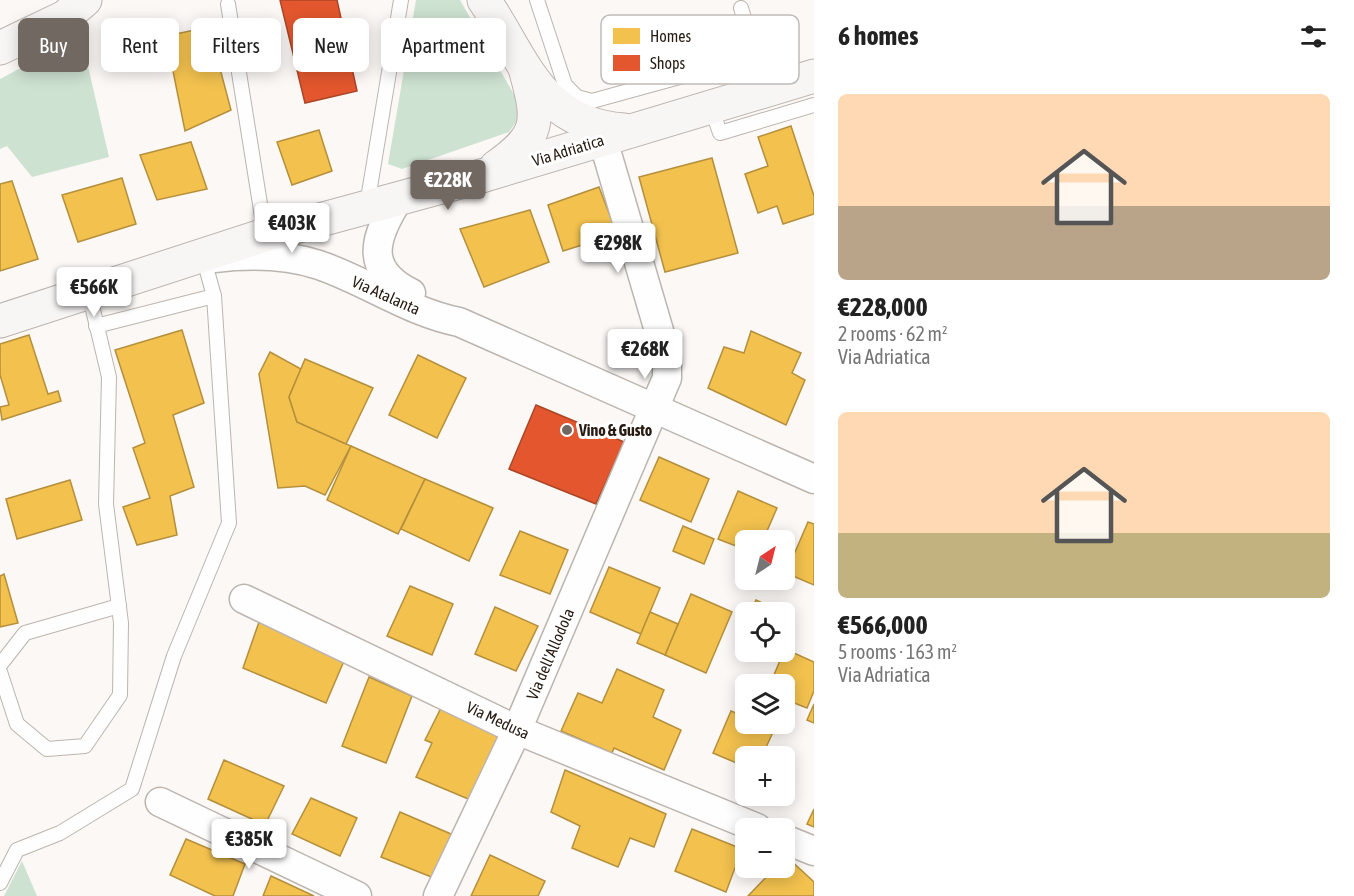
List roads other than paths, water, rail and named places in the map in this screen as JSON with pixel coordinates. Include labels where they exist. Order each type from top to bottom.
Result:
[{"type":"main road","points":[[0,48],[75,8],[113,0]]},
{"type":"main road","name":"Via Adriatica","points":[[493,3],[526,72],[558,106],[581,123],[617,135]]},
{"type":"main road","points":[[485,175],[518,152],[533,128],[536,106],[526,72]]},
{"type":"main road","name":"Via Adriatica","points":[[799,80],[814,76]]},
{"type":"main road","name":"Via Adriatica","points":[[0,321],[265,235],[485,175],[787,84]]},
{"type":"street","points":[[617,135],[667,358],[668,378],[656,410]]},
{"type":"street","name":"Via Atalanta","points":[[399,198],[383,222],[378,243],[382,273],[393,283],[438,305],[459,322]]},
{"type":"street","name":"Via Atalanta","points":[[171,264],[226,257],[288,257],[319,265],[435,317],[459,322],[814,479]]},
{"type":"street","name":"Via dell'Allodola","points":[[438,896],[517,730],[656,410]]},
{"type":"street","name":"Via Medusa","points":[[244,599],[517,730],[735,819]]},
{"type":"street","points":[[160,802],[357,896]]},
{"type":"street","points":[[795,843],[814,851]]},
{"type":"lane","points":[[367,207],[401,0]]},
{"type":"lane","points":[[537,0],[565,85],[577,97],[592,101],[654,84]]},
{"type":"lane","points":[[228,4],[265,235]]},
{"type":"lane","points":[[741,8],[743,15]]},
{"type":"lane","points":[[764,84],[766,90]]},
{"type":"lane","points":[[711,107],[720,134],[814,105]]},
{"type":"lane","points":[[0,883],[17,850],[60,833],[132,789],[174,656],[229,523],[214,296],[204,260]]},
{"type":"lane","points":[[0,672],[17,724],[47,749],[85,746],[120,695],[119,606],[106,504],[109,377],[88,293]]},
{"type":"lane","points":[[96,326],[214,296]]},
{"type":"lane","points":[[0,665],[25,633],[119,606]]},
{"type":"place","name":"Vino & Gusto","points":[[567,430]]}]
